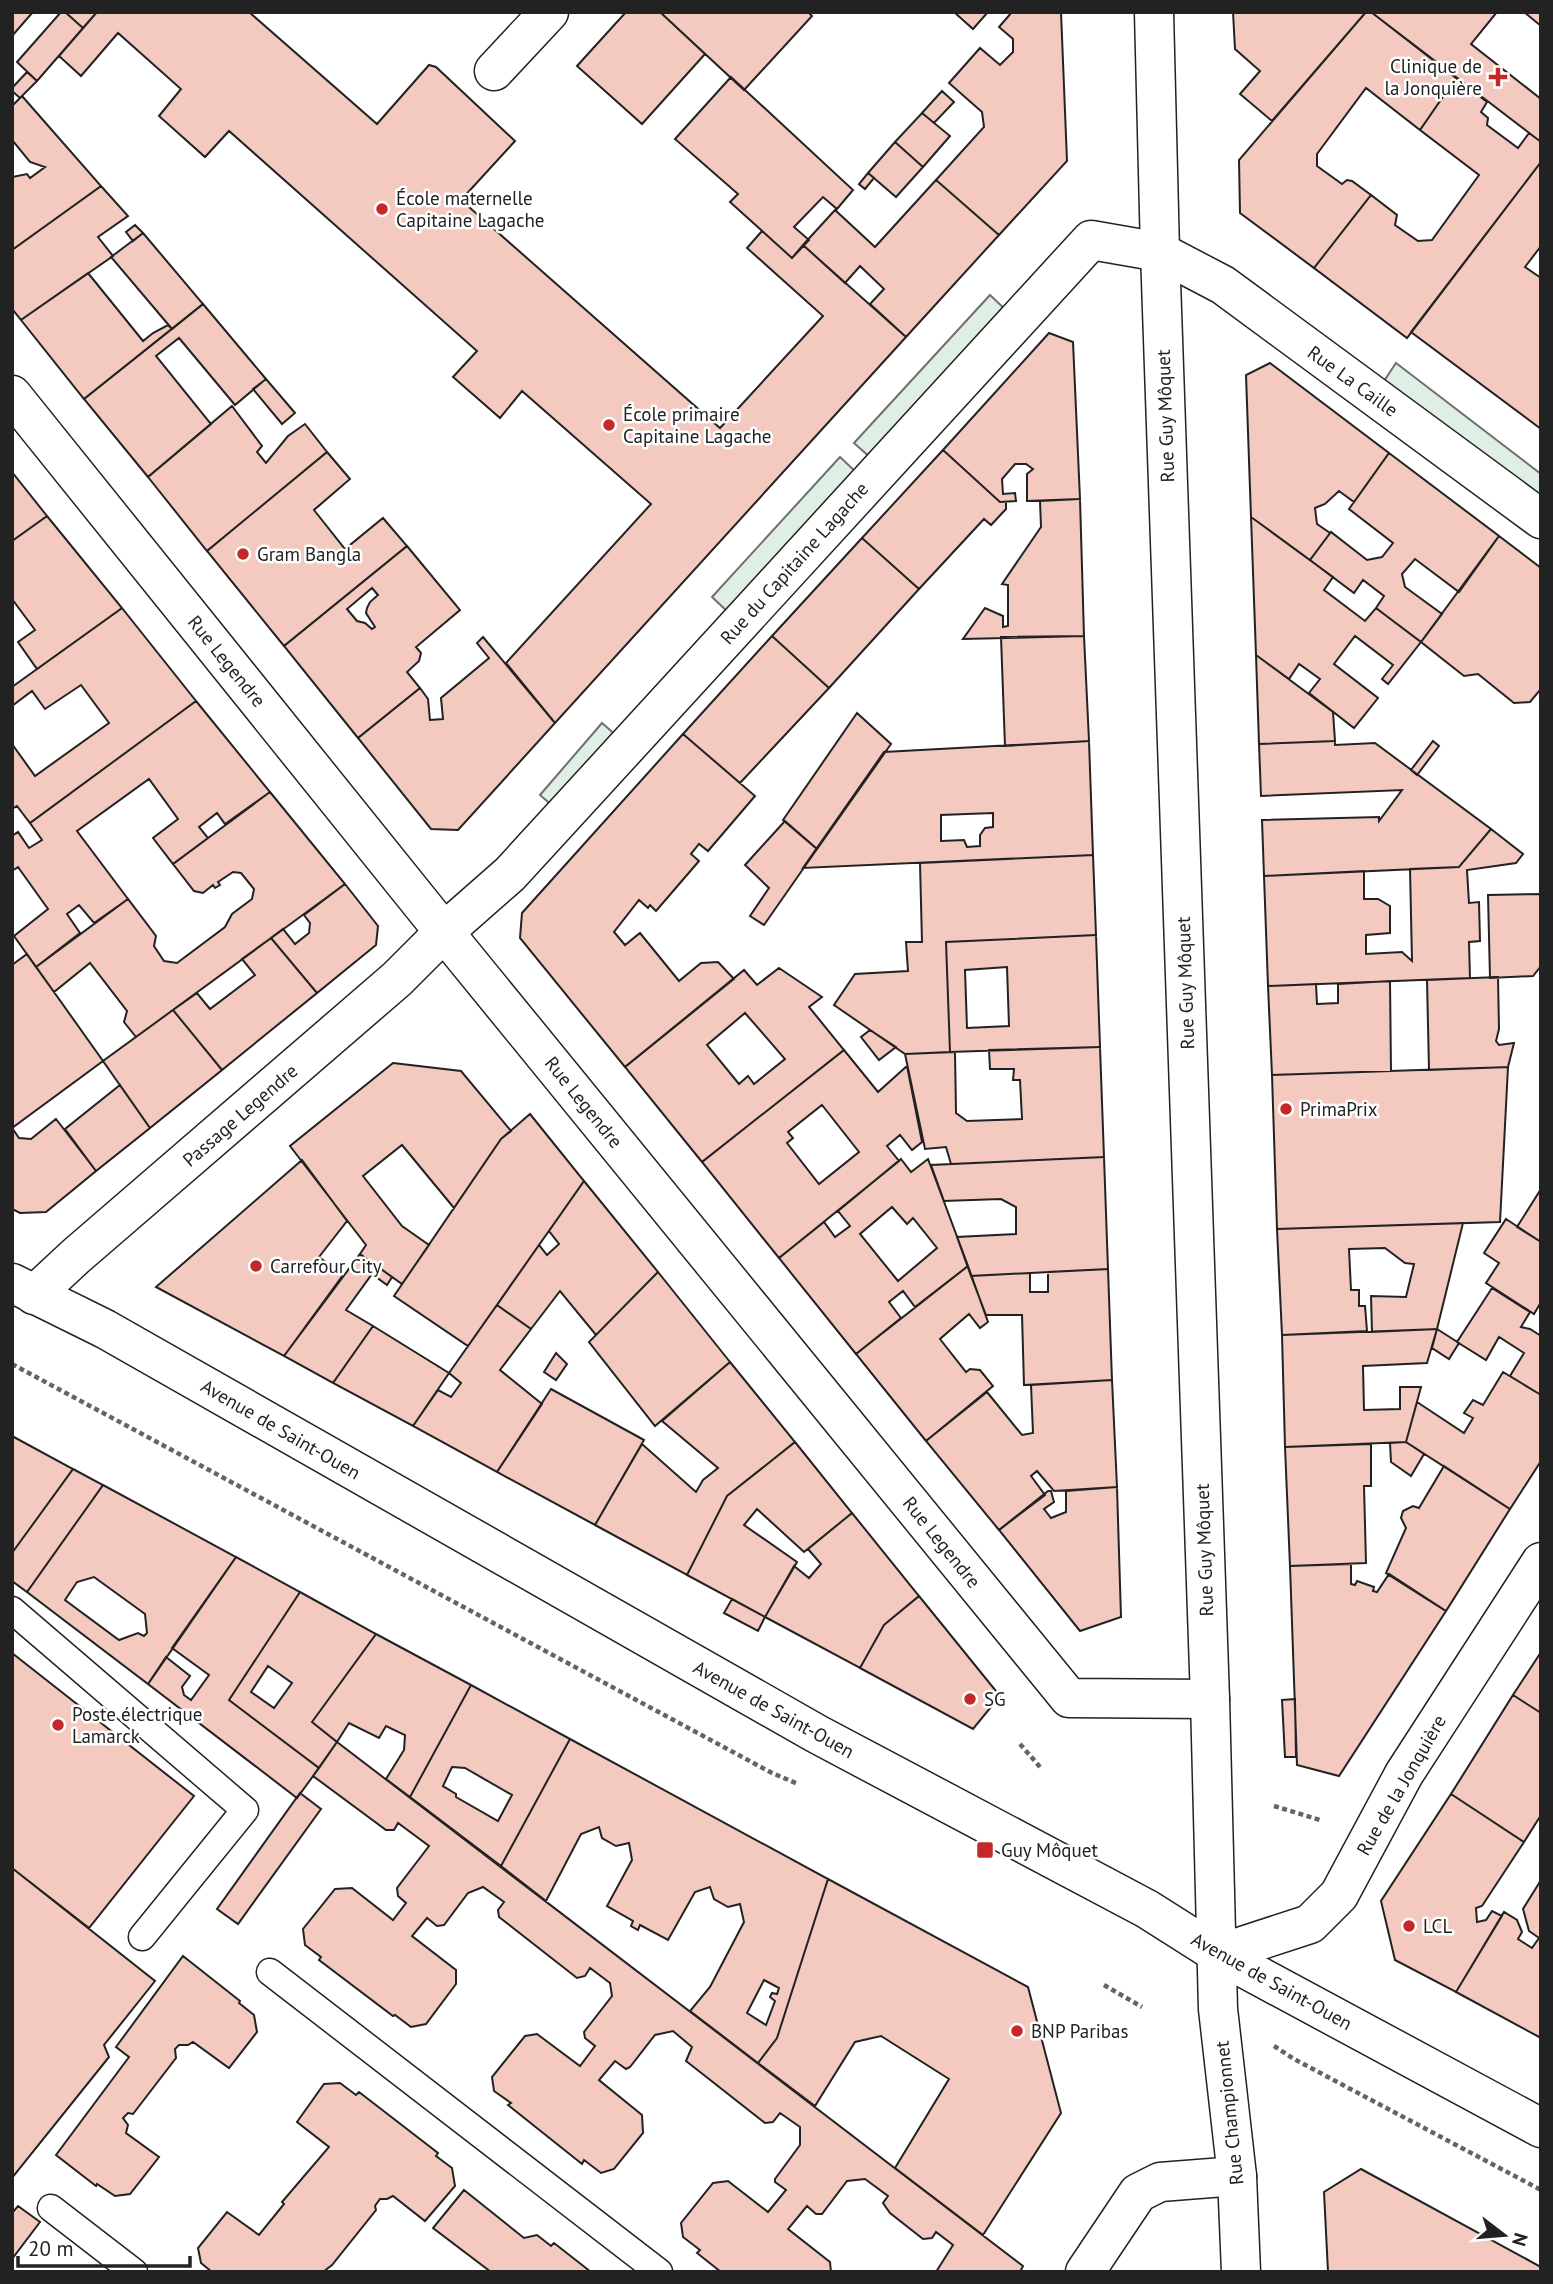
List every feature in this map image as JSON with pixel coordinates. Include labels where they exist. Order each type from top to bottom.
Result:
[{"type":"street","points":[[494,71],[549,12]]},
{"type":"street","name":"Rue Guy Môquet","points":[[1154,12],[1210,1699],[1212,1837],[1218,1954]]},
{"type":"street","name":"Rue du Capitaine Lagache","points":[[444,932],[510,874],[1091,240],[1160,251]]},
{"type":"street","name":"Rue La Caille","points":[[1160,251],[1223,285],[1541,519]]},
{"type":"street","name":"Rue Legendre","points":[[12,395],[444,932],[1069,1698],[1210,1699]]},
{"type":"street","name":"Passage Legendre","points":[[23,1289],[76,1256],[397,979],[444,932]]},
{"type":"street","name":"Avenue de Saint-Ouen","points":[[23,1289],[105,1329],[817,1734],[1147,1909],[1218,1954],[1541,2128]]},
{"type":"street","name":"Rue de la Jonquière","points":[[1218,1954],[1310,1924],[1339,1895],[1404,1774],[1541,1562]]},
{"type":"street","name":"Rue Championnet","points":[[1218,1954],[1218,2008],[1237,2176],[1241,2272]]},
{"type":"street","points":[[1085,2272],[1138,2193],[1160,2182],[1237,2176]]},
{"type":"lane","points":[[12,1610],[245,1810],[142,1937]]},
{"type":"lane","points":[[270,1972],[659,2272]]},
{"type":"lane","points":[[51,2208],[134,2272]]},
{"type":"path","points":[[12,1364],[747,1759],[809,1789]]},
{"type":"path","points":[[1020,1744],[1040,1767]]},
{"type":"path","points":[[1274,1806],[1320,1820]]},
{"type":"path","points":[[1104,1985],[1142,2007]]},
{"type":"path","points":[[1294,2059],[1538,2189],[1541,2179]]},
{"type":"green space","points":[[990,295],[1008,312],[872,459],[854,443]]},
{"type":"green space","points":[[1396,363],[1541,474],[1541,501],[1384,381]]},
{"type":"green space","points":[[840,457],[858,474],[730,614],[712,597]]},
{"type":"green space","points":[[602,723],[618,737],[555,808],[540,795]]},
{"type":"building","points":[[12,12],[33,12],[12,36]]},
{"type":"building","points":[[61,12],[65,12],[83,28],[37,81],[17,62]]},
{"type":"building","points":[[65,12],[97,12],[83,28]]},
{"type":"building","points":[[97,12],[249,12],[377,124],[429,65],[436,67],[515,141],[461,200],[720,428],[823,316],[747,248],[762,231],[792,258],[803,245],[906,337],[555,723],[506,663],[651,504],[522,391],[500,418],[453,377],[477,351],[229,131],[205,157],[159,116],[181,89],[118,33],[81,76],[59,56]]},
{"type":"building","points":[[626,12],[660,12],[705,54],[642,124],[577,66]]},
{"type":"building","points":[[660,12],[808,12],[812,16],[744,90]]},
{"type":"building","points":[[954,12],[988,12],[973,29]]},
{"type":"building","points":[[1012,12],[1061,12],[1067,161],[999,235],[936,180],[984,127],[982,112],[949,83],[980,48],[1000,65],[1013,52],[1013,39],[999,27]]},
{"type":"building","points":[[1233,12],[1366,12],[1272,121],[1240,94],[1260,71],[1235,49]]},
{"type":"building","points":[[1366,12],[1371,12],[1456,78],[1420,130],[1366,88],[1317,154],[1317,166],[1342,184],[1347,180],[1352,181],[1371,195],[1314,268],[1240,213],[1239,160]]},
{"type":"building","name":"Clinique de la Jonquière","points":[[1371,12],[1497,12],[1471,44],[1541,99],[1541,142]]},
{"type":"building","points":[[1524,12],[1541,12],[1541,26]]},
{"type":"building","points":[[27,72],[37,81],[20,98],[12,88]]},
{"type":"building","points":[[731,77],[853,190],[837,209],[823,197],[794,227],[809,240],[792,258],[730,202],[738,194],[675,139]]},
{"type":"building","points":[[1456,78],[1487,102],[1481,112],[1488,118],[1487,125],[1518,148],[1529,133],[1541,142],[1541,162],[1407,338],[1314,268],[1371,195],[1397,215],[1395,225],[1418,241],[1432,240],[1479,175],[1420,130]]},
{"type":"building","points":[[942,91],[954,102],[934,123],[922,113]]},
{"type":"building","points":[[22,96],[101,186],[12,250],[12,177],[27,174],[30,178],[45,167],[30,162],[12,140],[12,106]]},
{"type":"building","points":[[922,113],[950,136],[923,167],[895,142]]},
{"type":"building","points":[[895,142],[923,167],[896,197],[868,173]]},
{"type":"building","points":[[1541,162],[1541,246],[1525,267],[1541,278],[1541,429],[1411,332]]},
{"type":"building","points":[[868,173],[874,178],[865,189],[859,184]]},
{"type":"building","points":[[936,180],[999,235],[906,337],[870,304],[884,289],[860,266],[845,283],[803,245],[835,210],[875,247]]},
{"type":"building","points":[[101,186],[128,216],[98,237],[113,256],[21,320],[12,309],[12,250]]},
{"type":"building","points":[[135,225],[143,233],[133,241],[126,232]]},
{"type":"building","points":[[143,233],[203,304],[172,329],[111,257]]},
{"type":"building","points":[[88,273],[143,341],[168,325],[172,329],[84,399],[21,320]]},
{"type":"building","points":[[203,304],[266,379],[235,405],[179,338],[156,356],[211,424],[148,477],[84,399]]},
{"type":"building","points":[[1049,333],[1073,342],[1080,499],[1027,501],[1027,474],[1033,469],[1026,464],[1015,464],[1002,479],[1003,494],[1015,493],[1016,501],[1000,502],[943,450]]},
{"type":"building","points":[[1270,363],[1389,453],[1354,502],[1339,491],[1325,504],[1315,508],[1317,524],[1330,533],[1310,560],[1251,517],[1246,375]]},
{"type":"building","points":[[266,379],[295,413],[282,424],[253,389]]},
{"type":"building","points":[[232,406],[262,446],[257,452],[266,463],[288,436],[305,424],[327,452],[207,551],[148,477]]},
{"type":"building","points":[[943,450],[1000,502],[1006,502],[1006,509],[991,525],[984,519],[919,589],[862,538]]},
{"type":"building","points":[[327,452],[350,479],[314,510],[345,549],[383,518],[407,546],[284,646],[207,551]]},
{"type":"building","points":[[1389,453],[1499,536],[1459,592],[1415,559],[1402,574],[1405,587],[1442,614],[1421,642],[1376,608],[1384,596],[1363,580],[1354,593],[1310,560],[1331,532],[1367,560],[1382,557],[1393,543],[1349,509]]},
{"type":"building","points":[[12,472],[47,516],[12,541]]},
{"type":"building","points":[[1080,499],[1084,636],[963,639],[985,608],[1003,616],[1003,627],[1008,626],[1008,585],[1002,584],[1041,527],[1040,501]]},
{"type":"building","points":[[47,516],[122,608],[37,669],[18,642],[35,630],[12,599],[12,541]]},
{"type":"building","points":[[1251,517],[1333,577],[1324,590],[1365,621],[1376,608],[1421,642],[1388,684],[1382,679],[1393,665],[1355,636],[1334,664],[1378,698],[1354,728],[1309,693],[1320,679],[1299,664],[1289,679],[1256,655]]},
{"type":"building","points":[[1499,536],[1541,568],[1541,689],[1530,702],[1514,703],[1478,674],[1464,676],[1421,642]]},
{"type":"building","points":[[862,538],[919,589],[829,688],[772,636]]},
{"type":"building","points":[[407,546],[460,610],[416,647],[421,653],[419,661],[407,672],[420,688],[358,738],[284,646]],"holes":[[[372,588],[378,595],[370,602],[366,613],[375,627],[372,629],[357,621],[347,609]]]},
{"type":"building","points":[[122,608],[196,701],[30,823],[17,806],[12,809],[12,744],[35,776],[109,723],[81,685],[45,709],[32,691],[12,706],[12,687]]},
{"type":"building","points":[[772,636],[829,688],[740,783],[683,734]]},
{"type":"building","points":[[1084,636],[1089,741],[1005,746],[1001,637]]},
{"type":"building","points":[[483,637],[555,723],[458,830],[431,829],[358,738],[420,688],[428,699],[430,720],[443,719],[441,698],[489,658],[477,643]]},
{"type":"building","points":[[1256,655],[1333,712],[1335,741],[1259,744]]},
{"type":"building","points":[[196,701],[270,792],[225,824],[217,813],[199,827],[208,838],[173,864],[153,838],[178,819],[149,779],[77,831],[128,899],[94,923],[79,905],[67,914],[80,933],[36,967],[14,936],[48,909],[18,867],[12,871],[12,836],[18,832],[29,848],[42,840],[30,823]]},
{"type":"building","points":[[857,713],[891,744],[817,849],[783,820]]},
{"type":"building","points":[[683,734],[755,796],[708,851],[699,844],[691,854],[699,861],[656,911],[639,900],[614,932],[625,945],[640,933],[679,981],[701,963],[718,962],[734,979],[625,1067],[520,938],[522,913]]},
{"type":"building","points":[[1089,741],[1093,855],[803,868],[884,752]],"holes":[[[993,813],[993,827],[985,828],[980,835],[980,846],[967,847],[964,840],[941,841],[941,815]]]},
{"type":"building","points":[[1335,741],[1335,745],[1375,743],[1491,829],[1459,867],[1264,876],[1262,820],[1379,817],[1379,821],[1402,790],[1261,796],[1259,744]]},
{"type":"building","points":[[1433,741],[1439,746],[1417,775],[1411,770]]},
{"type":"building","points":[[270,792],[345,884],[136,1037],[124,1022],[127,1011],[90,963],[54,992],[36,967],[128,899],[156,936],[154,946],[164,961],[177,963],[225,927],[232,914],[252,899],[254,889],[241,873],[233,872],[218,882],[220,885],[215,888],[213,885],[203,893],[194,891],[173,864]]},
{"type":"building","points":[[785,821],[817,849],[764,925],[750,916],[769,888],[745,865]]},
{"type":"building","points":[[1491,829],[1523,854],[1516,863],[1467,870],[1469,903],[1479,902],[1480,941],[1469,942],[1470,978],[1268,986],[1264,876],[1364,871],[1364,899],[1378,899],[1390,906],[1390,933],[1366,935],[1366,954],[1402,952],[1412,961],[1410,869],[1459,867]]},
{"type":"building","points":[[1093,855],[1096,935],[946,942],[950,1052],[905,1054],[834,1005],[855,974],[908,971],[906,942],[922,942],[920,863]]},
{"type":"building","points":[[345,884],[378,926],[376,945],[317,993],[271,938],[283,929],[295,944],[309,933],[310,923],[304,915]]},
{"type":"building","points":[[1541,894],[1541,966],[1533,976],[1490,978],[1488,895]]},
{"type":"building","points":[[1096,935],[1100,1047],[950,1052],[946,942]],"holes":[[[1007,967],[1009,1026],[967,1028],[965,970]]]},
{"type":"building","points":[[271,938],[317,993],[222,1070],[173,1010],[197,993],[210,1009],[255,975],[242,959]]},
{"type":"building","points":[[27,954],[103,1061],[12,1128],[12,965]]},
{"type":"building","points":[[779,968],[822,997],[809,1007],[844,1050],[702,1162],[625,1067],[744,970],[757,985]],"holes":[[[745,1013],[785,1059],[754,1084],[748,1076],[739,1084],[707,1045]]]},
{"type":"building","points":[[1498,977],[1499,1029],[1496,1041],[1499,1045],[1514,1043],[1508,1067],[1429,1070],[1427,980]]},
{"type":"building","points":[[1390,981],[1391,1071],[1272,1075],[1268,986],[1316,984],[1317,1004],[1338,1003],[1338,984]]},
{"type":"building","points":[[173,1010],[222,1070],[150,1128],[103,1061]]},
{"type":"building","points":[[870,1030],[896,1047],[879,1060],[861,1037]]},
{"type":"building","points":[[1100,1047],[1104,1157],[951,1164],[946,1147],[925,1149],[905,1054],[955,1052],[956,1113],[967,1121],[1022,1119],[1020,1080],[1013,1080],[1014,1069],[990,1069],[989,1050]]},
{"type":"building","points":[[844,1050],[878,1092],[907,1066],[922,1142],[912,1150],[900,1135],[887,1146],[899,1161],[779,1258],[702,1162]],"holes":[[[822,1105],[859,1152],[819,1184],[787,1143],[793,1138],[788,1132]]]},
{"type":"building","points":[[393,1063],[461,1071],[511,1131],[501,1139],[454,1208],[402,1145],[363,1176],[402,1226],[429,1245],[402,1284],[360,1254],[366,1245],[290,1146]]},
{"type":"building","points":[[1508,1067],[1500,1222],[1277,1229],[1272,1075]]},
{"type":"building","points":[[120,1085],[150,1128],[96,1171],[65,1129]]},
{"type":"building","points":[[530,1114],[584,1181],[468,1346],[394,1296],[501,1139]]},
{"type":"building","points":[[56,1119],[96,1171],[46,1212],[20,1213],[12,1209],[12,1128],[19,1138],[31,1139]]},
{"type":"building","points":[[1104,1157],[1108,1269],[971,1276],[957,1237],[1016,1234],[1016,1207],[1001,1199],[944,1201],[931,1165]]},
{"type":"building","points":[[901,1159],[911,1172],[928,1159],[968,1266],[915,1307],[903,1291],[889,1302],[901,1318],[856,1354],[779,1258],[824,1222],[835,1237],[850,1226],[838,1211]],"holes":[[[892,1207],[907,1224],[913,1218],[937,1248],[898,1281],[860,1234]]]},
{"type":"building","name":"Carrefour City","points":[[302,1160],[347,1221],[319,1257],[343,1275],[284,1356],[156,1287]]},
{"type":"building","points":[[584,1181],[658,1272],[596,1335],[560,1291],[531,1329],[497,1305],[539,1245],[547,1255],[559,1244],[549,1231]]},
{"type":"building","points":[[1541,1189],[1541,1242],[1517,1227]]},
{"type":"building","points":[[1506,1219],[1541,1242],[1541,1302],[1534,1314],[1486,1283],[1499,1263],[1484,1253]]},
{"type":"building","points":[[1463,1223],[1437,1329],[1372,1332],[1371,1296],[1406,1297],[1414,1264],[1405,1263],[1385,1248],[1349,1249],[1351,1290],[1359,1290],[1359,1306],[1365,1306],[1367,1331],[1282,1335],[1277,1229]]},
{"type":"building","points":[[360,1254],[392,1277],[387,1285],[372,1274],[346,1310],[373,1326],[333,1383],[284,1356]]},
{"type":"building","points":[[968,1266],[988,1322],[980,1328],[969,1314],[940,1339],[966,1372],[970,1369],[980,1370],[993,1386],[926,1441],[856,1354]]},
{"type":"building","points":[[1108,1269],[1112,1380],[1024,1385],[1022,1315],[986,1315],[971,1276],[1030,1273],[1030,1292],[1048,1292],[1048,1272]]},
{"type":"building","points":[[658,1272],[730,1362],[655,1426],[589,1342]]},
{"type":"building","points":[[1492,1288],[1530,1312],[1521,1327],[1541,1336],[1541,1395],[1510,1376],[1524,1353],[1499,1337],[1486,1360],[1457,1342]]},
{"type":"building","points":[[497,1305],[531,1329],[500,1370],[542,1404],[497,1472],[413,1426],[438,1390],[451,1397],[461,1383],[449,1373]]},
{"type":"building","points":[[373,1326],[449,1373],[413,1426],[333,1383]]},
{"type":"building","points":[[1437,1329],[1459,1343],[1449,1359],[1432,1348]]},
{"type":"building","points":[[1437,1329],[1427,1363],[1363,1366],[1364,1410],[1400,1409],[1400,1387],[1421,1387],[1406,1442],[1285,1447],[1282,1335]]},
{"type":"building","points":[[556,1353],[567,1364],[556,1380],[544,1372]]},
{"type":"building","points":[[730,1362],[795,1442],[727,1496],[687,1575],[595,1525],[642,1444],[696,1492],[703,1480],[718,1468],[662,1421]]},
{"type":"building","points":[[1503,1372],[1541,1395],[1541,1461],[1510,1509],[1406,1442],[1417,1402],[1464,1433],[1473,1418],[1464,1413],[1473,1400],[1483,1405]]},
{"type":"building","points":[[1112,1380],[1117,1487],[1054,1491],[1037,1471],[1031,1476],[1045,1495],[999,1530],[926,1441],[987,1392],[1022,1435],[1033,1433],[1031,1385]]},
{"type":"building","points":[[551,1389],[644,1440],[595,1525],[497,1472]]},
{"type":"building","points":[[12,1436],[73,1469],[12,1553]]},
{"type":"building","points":[[795,1442],[852,1513],[804,1552],[757,1509],[744,1525],[797,1562],[765,1617],[687,1575],[727,1496]]},
{"type":"building","points":[[1406,1442],[1424,1454],[1411,1476],[1391,1462],[1390,1443]]},
{"type":"building","points":[[1371,1444],[1371,1486],[1364,1486],[1366,1563],[1290,1566],[1285,1447]]},
{"type":"building","points":[[1444,1466],[1510,1509],[1446,1611],[1386,1573],[1406,1528],[1401,1518],[1403,1511],[1413,1506],[1419,1508]]},
{"type":"building","points":[[73,1469],[103,1485],[27,1592],[12,1581],[12,1553]]},
{"type":"building","points":[[103,1485],[236,1557],[148,1684],[27,1592]],"holes":[[[94,1577],[145,1614],[147,1633],[144,1636],[138,1633],[119,1640],[65,1600],[77,1582]]]},
{"type":"building","points":[[1117,1487],[1121,1617],[1080,1631],[999,1530],[1048,1491],[1051,1491],[1054,1502],[1044,1509],[1051,1518],[1066,1512],[1066,1491]]},
{"type":"building","points":[[852,1513],[919,1596],[884,1625],[860,1668],[765,1617],[794,1566],[809,1578],[821,1564],[808,1549]]},
{"type":"building","points":[[236,1557],[300,1592],[229,1700],[319,1768],[297,1798],[148,1684],[166,1657],[190,1676],[182,1687],[184,1695],[191,1700],[209,1675],[172,1648]]},
{"type":"building","points":[[1351,1564],[1351,1584],[1355,1585],[1357,1581],[1374,1587],[1373,1591],[1377,1592],[1389,1574],[1446,1611],[1339,1776],[1297,1765],[1290,1566]]},
{"type":"building","points":[[300,1592],[376,1634],[312,1722],[337,1742],[319,1768],[229,1700]],"holes":[[[268,1666],[292,1683],[274,1708],[251,1692]]]},
{"type":"building","points":[[919,1596],[1000,1696],[973,1729],[860,1668],[884,1625]]},
{"type":"building","points":[[732,1599],[765,1617],[758,1631],[724,1613]]},
{"type":"building","points":[[376,1634],[471,1685],[410,1797],[386,1779],[404,1750],[405,1735],[386,1726],[379,1738],[349,1723],[337,1742],[312,1722]]},
{"type":"building","points":[[1541,1652],[1541,1713],[1513,1695]]},
{"type":"building","name":"Poste électrique Lamarck","points":[[12,1653],[194,1796],[89,1928],[12,1868]]},
{"type":"building","points":[[471,1685],[570,1739],[501,1866],[410,1797]],"holes":[[[452,1767],[465,1768],[512,1795],[498,1821],[456,1797],[456,1794],[443,1786]]]},
{"type":"building","points":[[1513,1695],[1541,1713],[1541,1815],[1524,1842],[1451,1794]]},
{"type":"building","points":[[1295,1699],[1296,1757],[1285,1757],[1282,1700]]},
{"type":"building","points":[[570,1739],[828,1879],[777,2038],[758,2063],[690,2011],[710,1987],[744,1922],[740,1904],[728,1907],[714,1899],[710,1887],[695,1892],[668,1940],[640,1925],[638,1930],[631,1926],[633,1921],[607,1906],[632,1860],[629,1843],[616,1846],[602,1838],[599,1827],[581,1834],[546,1901],[501,1866]],"holes":[[[764,1980],[779,1988],[777,1994],[772,1993],[770,1997],[775,2001],[766,2025],[747,2013]]]},
{"type":"building","points":[[337,1742],[1023,2266],[1020,2272],[936,2272],[953,2245],[936,2232],[932,2238],[923,2239],[890,2213],[883,2203],[888,2196],[865,2179],[847,2181],[822,2214],[816,2214],[807,2206],[788,2229],[830,2262],[831,2272],[721,2272],[697,2253],[700,2250],[683,2237],[681,2223],[713,2183],[728,2181],[768,2212],[786,2190],[775,2182],[775,2179],[800,2145],[800,2127],[780,2113],[773,2122],[765,2123],[686,2061],[692,2047],[673,2031],[655,2035],[630,2067],[626,2069],[615,2061],[599,2080],[642,2115],[643,2133],[614,2169],[601,2173],[584,2160],[582,2164],[508,2105],[511,2103],[494,2091],[492,2077],[525,2036],[537,2034],[580,2066],[595,2046],[585,2038],[584,2032],[612,1996],[610,1983],[590,1968],[585,1976],[577,1978],[499,1917],[498,1910],[504,1902],[483,1887],[468,1893],[444,1925],[437,1926],[427,1918],[412,1936],[456,1970],[456,1984],[426,2024],[411,2027],[319,1960],[321,1957],[305,1945],[303,1929],[335,1889],[352,1888],[393,1920],[406,1903],[398,1896],[397,1888],[429,1846],[398,1823],[394,1830],[386,1830],[313,1776]]},
{"type":"building","points":[[300,1793],[321,1809],[238,1924],[217,1909]]},
{"type":"building","points":[[1451,1794],[1524,1842],[1482,1906],[1476,1908],[1477,1922],[1486,1920],[1492,1911],[1502,1916],[1456,1992],[1395,1960],[1381,1901]]},
{"type":"building","points":[[12,1868],[155,1981],[104,2045],[109,2057],[12,2178]]},
{"type":"building","points":[[828,1879],[1028,1987],[1061,2113],[983,2235],[895,2168],[949,2079],[881,2036],[855,2042],[815,2106],[758,2063],[777,2038]]},
{"type":"building","points":[[1541,1880],[1541,2038],[1456,1992],[1504,1912],[1517,1920],[1522,1932],[1518,1939],[1532,1948],[1539,1938],[1529,1931],[1523,1909]]},
{"type":"building","points":[[183,1956],[254,2015],[257,2032],[229,2068],[193,2042],[179,2045],[175,2049],[176,2058],[133,2114],[128,2113],[123,2118],[128,2125],[126,2133],[159,2157],[130,2194],[115,2196],[97,2184],[96,2186],[56,2155],[129,2057],[116,2047]]},
{"type":"building","points":[[340,2083],[356,2095],[359,2092],[438,2153],[436,2156],[452,2168],[455,2186],[425,2221],[393,2196],[380,2199],[375,2206],[376,2210],[332,2265],[323,2272],[212,2272],[201,2263],[198,2248],[227,2212],[259,2235],[284,2204],[282,2202],[329,2147],[297,2122],[324,2084]]},
{"type":"building","points":[[1361,2169],[1541,2267],[1541,2272],[1328,2272],[1324,2192]]},
{"type":"building","points":[[464,2190],[524,2238],[537,2235],[551,2246],[554,2243],[591,2272],[491,2272],[433,2228]]},
{"type":"building","points":[[18,2206],[40,2222],[12,2259],[12,2213]]},
{"type":"place","name":"Clinique de la Jonquière","points":[[1498,77]]},
{"type":"place","name":"École maternelle Capitaine Lagache","points":[[382,209]]},
{"type":"place","name":"École primaire Capitaine Lagache","points":[[609,425]]},
{"type":"place","name":"Gram Bangla","points":[[243,554]]},
{"type":"place","name":"PrimaPrix","points":[[1286,1109]]},
{"type":"place","name":"Carrefour City","points":[[256,1266]]},
{"type":"place","name":"SG","points":[[970,1699]]},
{"type":"place","name":"Poste électrique Lamarck","points":[[58,1725]]},
{"type":"place","name":"Guy Môquet","points":[[985,1850]]},
{"type":"place","name":"LCL","points":[[1409,1926]]},
{"type":"place","name":"BNP Paribas","points":[[1017,2031]]}]
